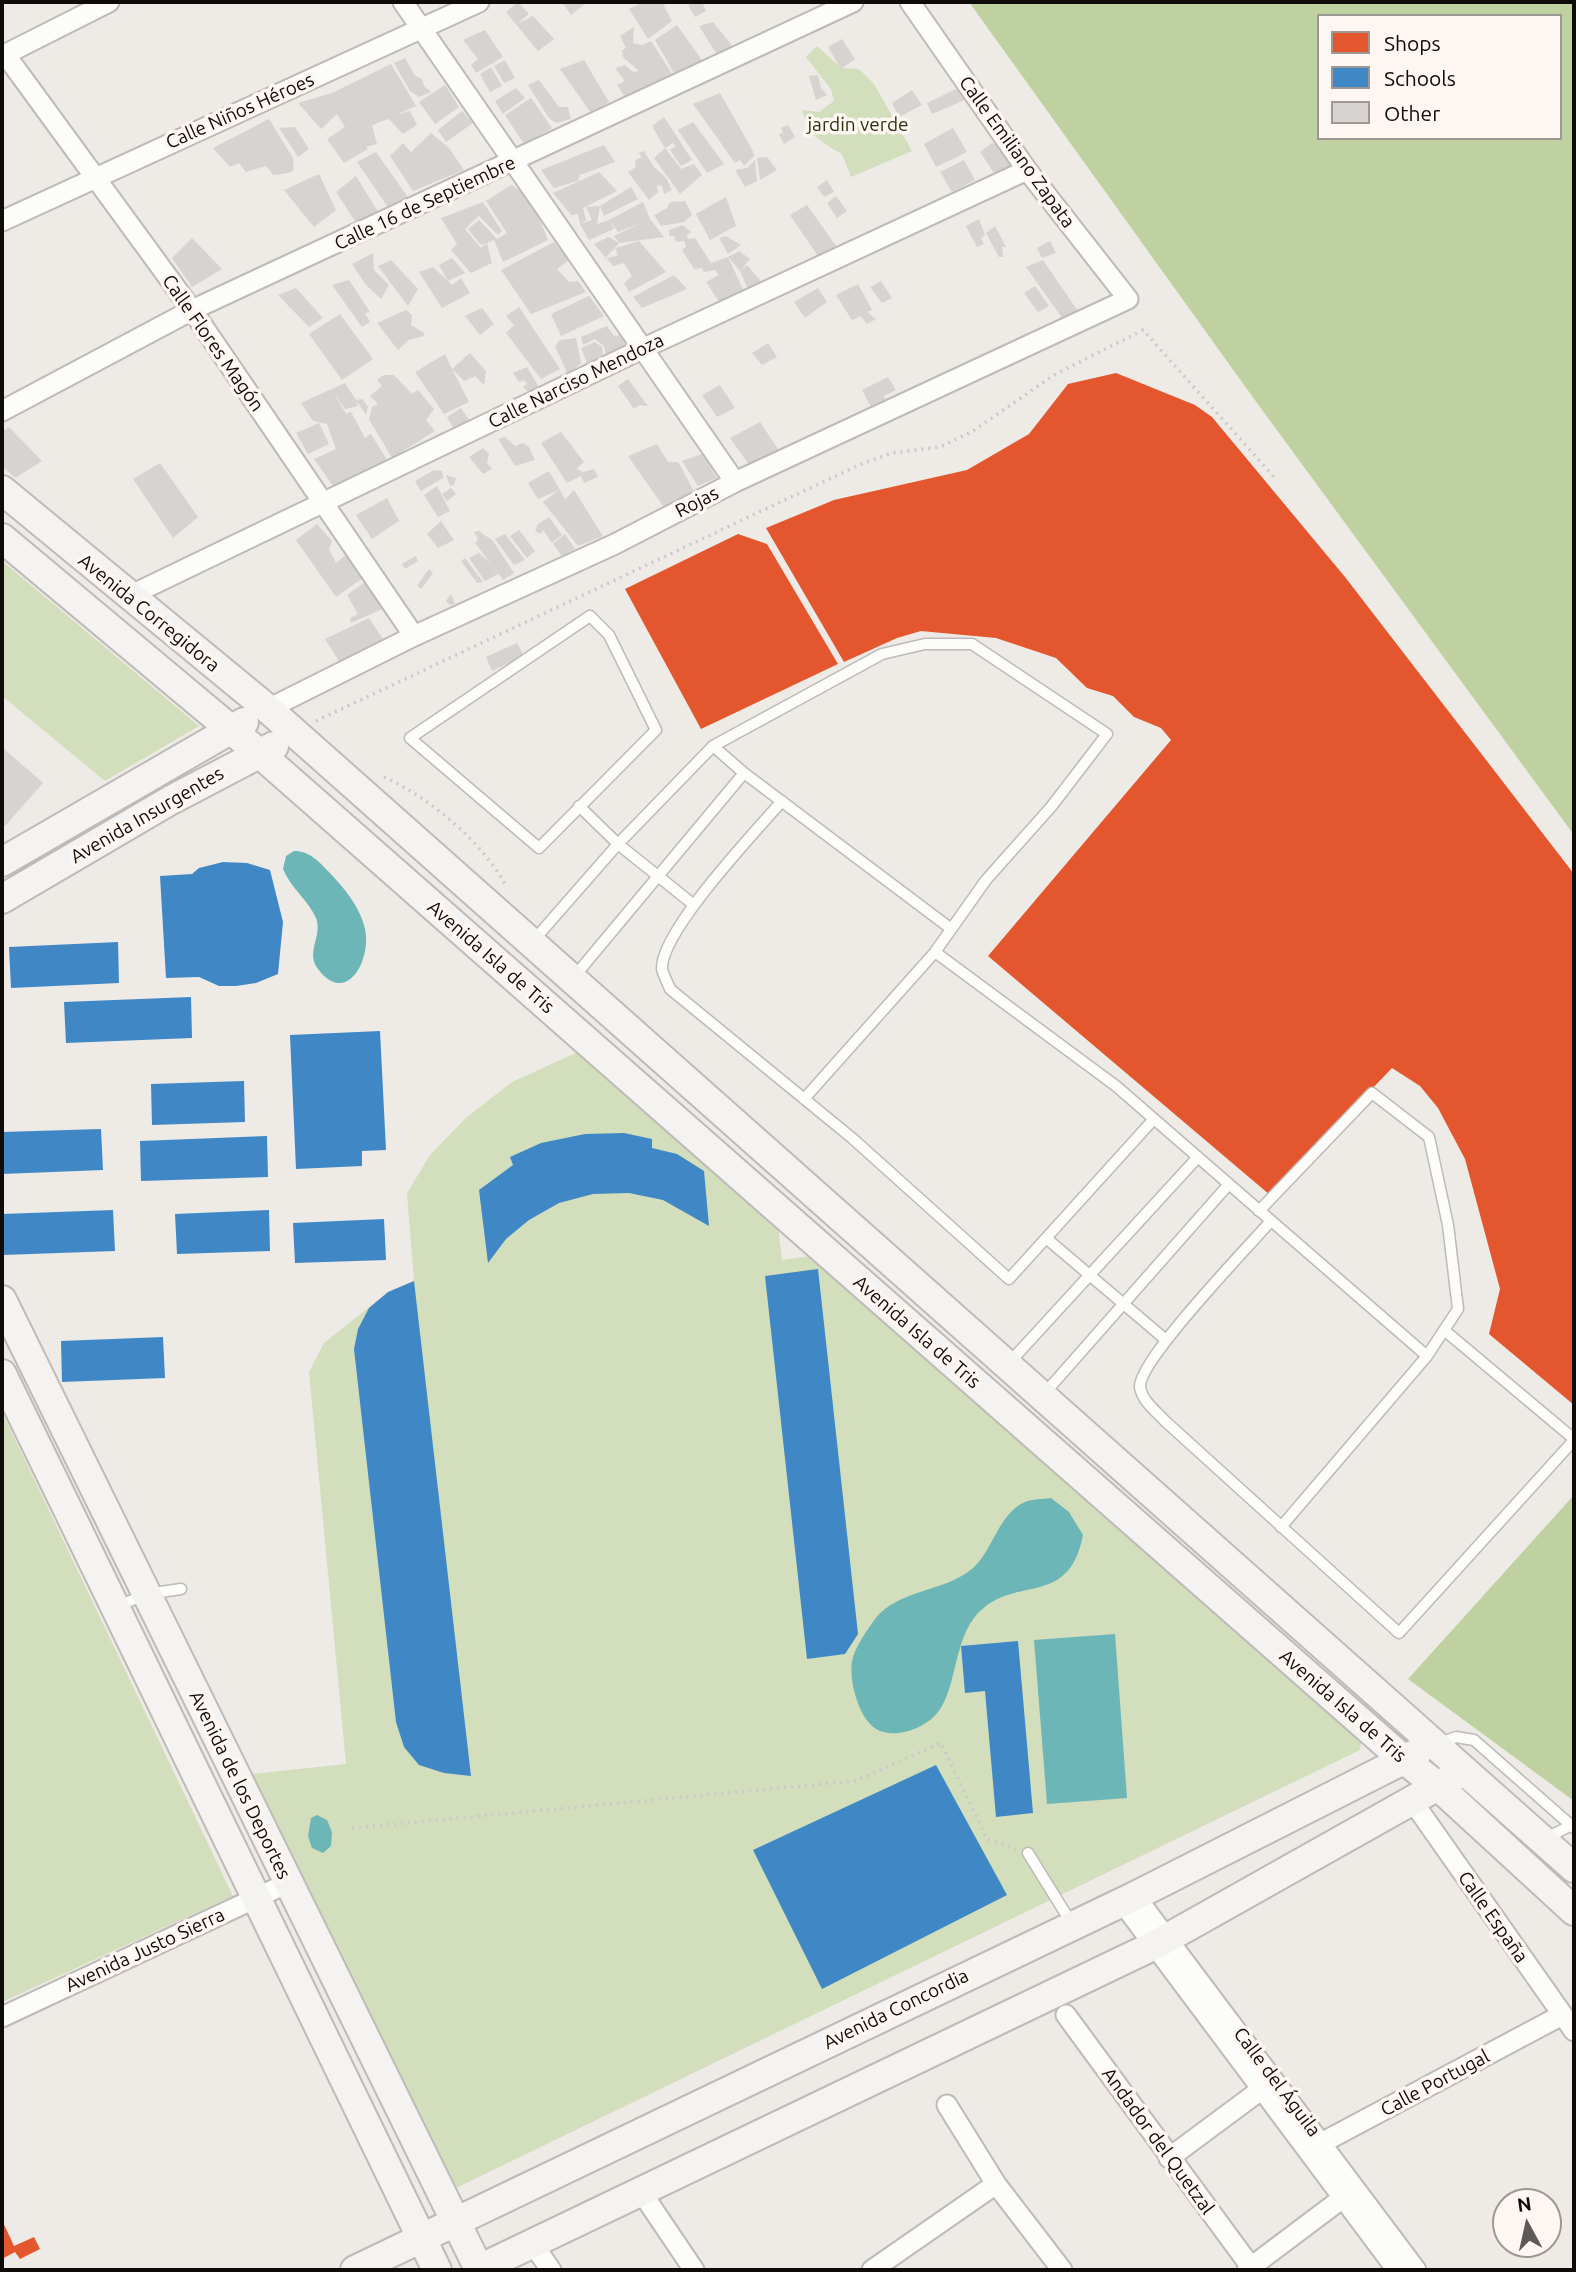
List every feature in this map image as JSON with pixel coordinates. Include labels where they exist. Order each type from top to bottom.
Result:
[{"type":"street","points":[[4,55],[110,2]]},
{"type":"street","points":[[403,2],[735,482]]},
{"type":"street","name":"Calle Niños Héroes","points":[[2,221],[479,2]]},
{"type":"street","name":"Calle 16 de Septiembre","points":[[2,411],[192,310],[515,162],[853,2]]},
{"type":"street","name":"Calle Emiliano Zapata","points":[[910,2],[1027,170],[1128,299]]},
{"type":"street","name":"Calle Flores Magón","points":[[4,55],[92,178],[192,310],[414,636]]},
{"type":"street","name":"Calle Narciso Mendoza","points":[[127,597],[644,348],[1027,170]]},
{"type":"street","name":"Rojas","points":[[268,709],[414,636],[615,544],[735,482],[1128,299]]},
{"type":"street","name":"Avenida Corregidora","points":[[2,490],[127,597],[268,709],[301,731]]},
{"type":"street","name":"Avenida Corregidora","points":[[2,538],[259,753]]},
{"type":"street","name":"Avenida Insurgentes","points":[[4,858],[268,709]]},
{"type":"street","name":"Avenida Insurgentes","points":[[2,899],[172,800],[301,731]]},
{"type":"street","name":"Avenida Isla de Tris","points":[[301,731],[530,944],[1574,1868]]},
{"type":"street","name":"Avenida Isla de Tris","points":[[259,753],[1438,1787],[1574,1912]]},
{"type":"street","name":"Avenida de los Deportes","points":[[2,1300],[478,2270]]},
{"type":"street","name":"Avenida de los Deportes","points":[[2,1374],[437,2270]]},
{"type":"street","name":"Avenida Concordia","points":[[355,2270],[1129,1899],[1435,1745]]},
{"type":"street","points":[[478,2270],[1161,1942],[1464,1771]]},
{"type":"street","name":"Calle España","points":[[1413,1802],[1574,2031]]},
{"type":"street","name":"Avenida Justo Sierra","points":[[2,2017],[288,1883]]},
{"type":"street","name":"Calle del Águila","points":[[1129,1899],[1349,2193],[1397,2270]]},
{"type":"street","name":"Calle del Águila","points":[[1161,1942],[1262,2089],[1315,2147]]},
{"type":"street","name":"Andador del Quetzal","points":[[1066,2015],[1249,2269]]},
{"type":"street","name":"Calle Portugal","points":[[1315,2147],[1562,2015]]},
{"type":"street","points":[[1169,2158],[1262,2089]]},
{"type":"street","points":[[947,2105],[996,2184],[1062,2270]]},
{"type":"street","points":[[877,2269],[996,2184]]},
{"type":"street","points":[[640,2190],[694,2270]]},
{"type":"street","points":[[1249,2269],[1349,2193]]},
{"type":"street","name":"Calle del Águila","points":[[1349,2193],[1416,2270]]},
{"type":"street","points":[[532,2243],[551,2270]]},
{"type":"lane","points":[[590,616],[609,635],[656,730],[579,806],[540,848],[410,738],[590,616]]},
{"type":"lane","points":[[530,944],[618,844],[713,746],[882,654],[925,643],[972,644],[1107,734],[950,928],[935,952],[804,1099]]},
{"type":"lane","points":[[713,746],[744,773],[950,928]]},
{"type":"lane","points":[[572,979],[744,773]]},
{"type":"lane","points":[[782,801],[694,905],[671,942],[662,968],[670,989],[852,1138],[1009,1279],[1153,1120]]},
{"type":"lane","points":[[579,806],[618,844],[694,905]]},
{"type":"lane","points":[[935,952],[1075,1052],[1427,1356]]},
{"type":"lane","points":[[1259,1211],[1372,1093],[1429,1137],[1448,1225],[1458,1309],[1427,1356],[1281,1527]]},
{"type":"lane","points":[[1007,1366],[1198,1157]]},
{"type":"lane","points":[[1042,1397],[1229,1184]]},
{"type":"lane","points":[[1270,1222],[1166,1340],[1143,1370],[1140,1386],[1145,1400],[1399,1633],[1574,1440],[1444,1330]]},
{"type":"lane","points":[[1046,1238],[1166,1340]]},
{"type":"lane","points":[[115,1608],[146,1594],[181,1590]]},
{"type":"lane","points":[[1435,1745],[1456,1737],[1474,1740],[1573,1826],[1542,1839]]},
{"type":"lane","points":[[1028,1853],[1072,1924]]},
{"type":"path","points":[[301,731],[859,465],[892,453],[940,447],[973,431],[1054,374],[1143,330],[1274,477]]},
{"type":"path","points":[[352,1828],[855,1781],[941,1743],[987,1839],[1028,1853]]},
{"type":"green space","points":[[969,2],[1574,2],[1574,835],[1257,403]]},
{"type":"green space","name":"jardin verde","points":[[817,46],[841,68],[859,69],[874,84],[912,151],[851,177],[842,154],[817,137],[802,110],[819,112],[834,101],[831,89],[806,57]]},
{"type":"green space","points":[[2,561],[199,726],[105,781],[2,696]]},
{"type":"green space","points":[[578,1052],[778,1226],[782,1260],[812,1256],[1362,1736],[1360,1750],[456,2188],[252,1774],[346,1764],[309,1372],[324,1343],[388,1292],[414,1281],[407,1193],[430,1155],[467,1117],[512,1082]]},
{"type":"green space","points":[[2,1412],[233,1896],[2,2002]]},
{"type":"green space","points":[[1574,1495],[1574,1801],[1408,1679]]},
{"type":"water","points":[[294,851],[309,855],[321,864],[350,896],[361,917],[366,938],[365,951],[356,974],[348,981],[339,983],[329,980],[314,963],[313,950],[318,925],[316,918],[283,869],[286,856]]},
{"type":"water","points":[[1051,1498],[1069,1512],[1083,1535],[1076,1559],[1065,1574],[1052,1583],[1005,1596],[989,1604],[974,1618],[962,1640],[944,1702],[933,1718],[901,1733],[876,1729],[864,1716],[856,1698],[851,1669],[856,1650],[875,1619],[896,1602],[962,1576],[980,1560],[1002,1523],[1016,1507],[1028,1501]]},
{"type":"water","points":[[1115,1634],[1127,1798],[1047,1804],[1034,1640]]},
{"type":"water","points":[[317,1815],[327,1820],[332,1832],[331,1846],[323,1853],[312,1848],[308,1836],[311,1818]]},
{"type":"building: Shops","points":[[1116,373],[1195,405],[1212,417],[1345,577],[1574,874],[1574,1405],[1489,1334],[1500,1289],[1465,1159],[1438,1108],[1420,1086],[1392,1068],[1270,1195],[988,956],[1171,740],[1161,728],[1134,717],[1113,696],[1087,688],[1056,658],[996,638],[921,631],[897,638],[844,662],[766,528],[834,500],[967,470],[1029,434],[1068,384]]},
{"type":"building: Shops","points":[[738,534],[767,544],[838,664],[701,729],[625,589]]},
{"type":"building: Shops","points":[[2,2220],[14,2246],[34,2237],[40,2249],[20,2259],[15,2252],[2,2259]]},
{"type":"building: Schools","points":[[223,862],[247,863],[270,870],[283,922],[278,974],[256,983],[236,986],[219,986],[199,977],[166,978],[160,876],[192,874],[199,868]]},
{"type":"building: Schools","points":[[118,942],[119,983],[11,988],[9,947]]},
{"type":"building: Schools","points":[[191,997],[192,1038],[66,1043],[64,1002]]},
{"type":"building: Schools","points":[[380,1031],[386,1150],[362,1151],[362,1166],[296,1169],[290,1035]]},
{"type":"building: Schools","points":[[244,1081],[245,1122],[152,1125],[151,1084]]},
{"type":"building: Schools","points":[[101,1129],[103,1170],[2,1174],[2,1132]]},
{"type":"building: Schools","points":[[624,1133],[652,1139],[652,1148],[677,1154],[704,1171],[709,1226],[663,1200],[629,1193],[593,1194],[559,1203],[529,1220],[506,1239],[488,1263],[479,1190],[513,1165],[510,1157],[541,1143],[585,1134]]},
{"type":"building: Schools","points":[[267,1136],[268,1177],[141,1181],[140,1141]]},
{"type":"building: Schools","points":[[113,1210],[115,1251],[3,1255],[2,1214]]},
{"type":"building: Schools","points":[[269,1210],[270,1251],[177,1254],[175,1214]]},
{"type":"building: Schools","points":[[384,1219],[386,1260],[295,1263],[293,1223]]},
{"type":"building: Schools","points":[[818,1269],[858,1634],[845,1654],[807,1659],[765,1276]]},
{"type":"building: Schools","points":[[414,1281],[471,1776],[444,1773],[419,1765],[404,1747],[396,1722],[354,1349],[358,1329],[369,1308],[388,1292]]},
{"type":"building: Schools","points":[[163,1337],[165,1378],[62,1382],[61,1341]]},
{"type":"building: Schools","points":[[1018,1641],[1033,1813],[996,1817],[985,1691],[965,1693],[961,1646]]},
{"type":"building: Schools","points":[[936,1765],[1007,1895],[822,1989],[753,1850]]},
{"type":"building: Other","points":[[518,2],[529,14],[517,24],[533,16],[554,39],[538,51],[506,12]]},
{"type":"building: Other","points":[[562,2],[583,2],[585,4],[571,15]]},
{"type":"building: Other","points":[[643,2],[666,2],[663,4],[672,21],[648,39],[629,9]]},
{"type":"building: Other","points":[[702,2],[706,11],[695,17],[688,5]]},
{"type":"building: Other","points":[[713,22],[732,49],[718,56],[699,26]]},
{"type":"building: Other","points":[[677,25],[704,63],[674,73],[655,40]]},
{"type":"building: Other","points":[[634,27],[633,43],[642,45],[651,41],[674,77],[627,100],[617,85],[625,81],[615,68],[625,65],[633,72],[639,71],[623,57],[622,50],[626,48],[620,36]]},
{"type":"building: Other","points":[[485,30],[503,57],[476,73],[471,65],[478,59],[463,40]]},
{"type":"building: Other","points":[[842,39],[855,59],[841,69],[828,47]]},
{"type":"building: Other","points":[[405,58],[415,76],[422,79],[424,86],[431,92],[419,97],[410,91],[394,63]]},
{"type":"building: Other","points":[[505,60],[515,78],[504,83],[494,66]]},
{"type":"building: Other","points":[[584,60],[609,102],[591,113],[560,69]]},
{"type":"building: Other","points":[[391,64],[416,106],[396,115],[410,111],[417,125],[403,134],[389,119],[379,122],[372,126],[377,144],[366,147],[368,149],[344,163],[327,139],[345,127],[337,114],[321,129],[298,103],[332,93]]},
{"type":"building: Other","points":[[491,67],[502,86],[490,92],[480,74]]},
{"type":"building: Other","points":[[818,75],[821,88],[827,95],[816,100],[809,76]]},
{"type":"building: Other","points":[[539,80],[559,107],[568,107],[571,119],[556,123],[549,118],[528,85]]},
{"type":"building: Other","points":[[445,85],[459,107],[435,124],[419,102]]},
{"type":"building: Other","points":[[962,86],[967,99],[932,114],[927,103]]},
{"type":"building: Other","points":[[516,88],[525,98],[503,114],[495,101]]},
{"type":"building: Other","points":[[912,90],[922,105],[899,117],[892,103]]},
{"type":"building: Other","points":[[720,93],[753,151],[754,156],[744,166],[740,160],[735,163],[693,104]]},
{"type":"building: Other","points":[[531,98],[552,128],[524,144],[505,115]]},
{"type":"building: Other","points":[[462,111],[473,123],[446,142],[438,130]]},
{"type":"building: Other","points":[[664,117],[692,160],[681,166],[670,150],[676,146],[673,143],[665,148],[652,126]]},
{"type":"building: Other","points":[[269,119],[293,158],[294,170],[289,173],[273,175],[266,166],[246,172],[239,163],[230,167],[213,148]]},
{"type":"building: Other","points":[[693,122],[724,164],[707,173],[678,130]]},
{"type":"building: Other","points":[[788,125],[795,137],[784,144],[779,134],[783,133],[781,128]]},
{"type":"building: Other","points":[[295,127],[309,149],[298,157],[279,128]]},
{"type":"building: Other","points":[[953,128],[967,152],[936,167],[924,144]]},
{"type":"building: Other","points":[[431,133],[449,148],[464,170],[413,191],[390,156],[403,143],[411,152]]},
{"type":"building: Other","points":[[992,143],[1001,146],[1016,170],[996,176],[980,152]]},
{"type":"building: Other","points":[[604,145],[615,162],[580,175],[578,181],[554,188],[541,170]]},
{"type":"building: Other","points":[[665,148],[681,169],[694,164],[702,175],[680,194],[654,158]]},
{"type":"building: Other","points":[[644,151],[654,167],[667,179],[672,190],[664,194],[662,186],[657,185],[658,192],[649,200],[628,172],[636,167],[635,160],[642,157],[638,153]]},
{"type":"building: Other","points":[[376,152],[412,203],[392,213],[357,162]]},
{"type":"building: Other","points":[[767,157],[777,170],[760,180],[757,158]]},
{"type":"building: Other","points":[[755,160],[757,181],[745,187],[735,170],[747,168]]},
{"type":"building: Other","points":[[964,160],[975,180],[952,192],[940,172]]},
{"type":"building: Other","points":[[599,172],[617,191],[583,208],[586,220],[580,224],[578,214],[571,215],[553,193]]},
{"type":"building: Other","points":[[319,174],[336,210],[314,227],[284,190]]},
{"type":"building: Other","points":[[356,176],[380,215],[357,224],[336,192]]},
{"type":"building: Other","points":[[827,180],[834,192],[824,197],[817,187]]},
{"type":"building: Other","points":[[511,185],[522,191],[538,215],[548,240],[503,262],[494,240],[481,245],[468,229],[479,220],[497,239],[507,233],[486,201]]},
{"type":"building: Other","points":[[631,187],[638,199],[604,216],[600,206]]},
{"type":"building: Other","points":[[836,196],[847,211],[837,218],[827,203]]},
{"type":"building: Other","points":[[726,197],[736,226],[710,240],[696,214]]},
{"type":"building: Other","points":[[685,201],[692,215],[684,222],[661,226],[654,215],[667,208],[670,202]]},
{"type":"building: Other","points":[[483,202],[502,231],[498,235],[479,216],[465,229],[481,248],[487,243],[492,263],[471,273],[451,250],[457,244],[441,218]]},
{"type":"building: Other","points":[[643,202],[650,219],[664,237],[619,243],[614,236],[641,223],[618,232],[609,220]]},
{"type":"building: Other","points":[[807,205],[836,246],[820,259],[790,215]]},
{"type":"building: Other","points":[[600,206],[597,224],[609,220],[614,229],[589,240],[580,224],[592,220],[586,207]]},
{"type":"building: Other","points":[[979,219],[985,235],[981,238],[984,244],[977,247],[966,226]]},
{"type":"building: Other","points":[[683,225],[691,232],[687,235],[688,239],[695,238],[711,263],[728,257],[747,298],[724,309],[706,282],[719,275],[715,270],[704,272],[702,268],[694,269],[682,250],[686,247],[684,241],[676,242],[674,236],[669,236],[669,230]]},
{"type":"building: Other","points":[[995,226],[1006,247],[1002,247],[1003,257],[999,257],[986,233]]},
{"type":"building: Other","points":[[726,236],[741,245],[728,254],[719,238]]},
{"type":"building: Other","points":[[609,237],[619,243],[606,257],[594,244]]},
{"type":"building: Other","points":[[192,238],[222,269],[192,287],[172,258]]},
{"type":"building: Other","points":[[639,241],[666,272],[629,292],[624,283],[632,276],[624,263],[613,266],[606,258],[618,255],[615,248]]},
{"type":"building: Other","points":[[1050,241],[1056,253],[1042,258],[1037,248]]},
{"type":"building: Other","points":[[554,242],[569,260],[557,269],[569,282],[578,281],[586,292],[531,314],[501,270]]},
{"type":"building: Other","points":[[739,251],[750,259],[740,271],[728,257]]},
{"type":"building: Other","points":[[373,253],[374,270],[389,285],[381,299],[366,285],[352,264]]},
{"type":"building: Other","points":[[452,258],[465,273],[448,281],[439,265]]},
{"type":"building: Other","points":[[391,260],[418,289],[408,306],[378,266]]},
{"type":"building: Other","points":[[1043,260],[1082,317],[1067,325],[1026,267]]},
{"type":"building: Other","points":[[747,265],[766,287],[751,296],[740,271]]},
{"type":"building: Other","points":[[433,267],[452,285],[461,278],[470,293],[442,308],[419,272]]},
{"type":"building: Other","points":[[674,275],[687,289],[642,308],[633,297]]},
{"type":"building: Other","points":[[349,280],[370,312],[365,313],[370,322],[362,327],[332,285]]},
{"type":"building: Other","points":[[881,281],[892,298],[882,303],[870,287]]},
{"type":"building: Other","points":[[858,284],[872,310],[867,312],[876,319],[867,324],[861,316],[852,320],[836,295]]},
{"type":"building: Other","points":[[1035,286],[1049,306],[1038,312],[1024,293]]},
{"type":"building: Other","points":[[296,288],[323,318],[309,327],[278,295]]},
{"type":"building: Other","points":[[818,288],[827,302],[805,318],[794,302]]},
{"type":"building: Other","points":[[589,296],[604,316],[561,336],[551,314]]},
{"type":"building: Other","points":[[519,307],[560,369],[541,379],[506,333],[514,325],[506,316]]},
{"type":"building: Other","points":[[482,308],[494,324],[480,335],[465,316]]},
{"type":"building: Other","points":[[406,310],[412,315],[411,325],[424,333],[424,336],[409,340],[398,350],[377,323]]},
{"type":"building: Other","points":[[340,314],[373,359],[342,380],[309,334]]},
{"type":"building: Other","points":[[607,326],[614,336],[621,335],[628,348],[606,355],[604,346],[595,339],[583,345],[581,337]]},
{"type":"building: Other","points":[[576,338],[581,363],[568,375],[555,346],[560,340]]},
{"type":"building: Other","points":[[595,342],[602,347],[603,355],[587,363],[581,348]]},
{"type":"building: Other","points":[[768,343],[777,357],[762,365],[752,353]]},
{"type":"building: Other","points":[[470,353],[486,371],[484,385],[475,376],[464,381],[452,369]]},
{"type":"building: Other","points":[[445,354],[469,402],[444,414],[415,372]]},
{"type":"building: Other","points":[[527,367],[539,387],[531,394],[523,387],[527,384],[524,380],[519,382],[513,373]]},
{"type":"building: Other","points":[[384,375],[394,375],[412,394],[418,390],[434,409],[426,420],[435,431],[392,458],[369,419],[372,407],[378,404],[370,396],[382,386],[377,380]]},
{"type":"building: Other","points":[[888,377],[896,390],[884,396],[886,401],[871,407],[862,390]]},
{"type":"building: Other","points":[[628,379],[648,406],[639,405],[634,409],[618,386]]},
{"type":"building: Other","points":[[345,383],[358,406],[345,409],[333,392],[346,414],[351,412],[365,438],[371,434],[387,460],[333,486],[314,459],[336,449],[327,424],[313,421],[301,403]]},
{"type":"building: Other","points":[[720,385],[735,408],[717,417],[702,395]]},
{"type":"building: Other","points":[[362,399],[368,407],[366,415],[356,400]]},
{"type":"building: Other","points":[[461,408],[470,421],[454,429],[447,417]]},
{"type":"building: Other","points":[[760,422],[780,452],[750,466],[730,438]]},
{"type":"building: Other","points":[[319,423],[329,444],[308,454],[296,433]]},
{"type":"building: Other","points":[[9,427],[42,461],[15,478],[2,466],[2,432]]},
{"type":"building: Other","points":[[561,432],[584,462],[576,469],[583,472],[594,469],[598,477],[584,483],[581,476],[567,483],[541,443]]},
{"type":"building: Other","points":[[505,437],[515,446],[523,443],[529,447],[535,460],[515,466],[498,439]]},
{"type":"building: Other","points":[[657,444],[668,462],[678,462],[694,491],[663,506],[628,456]]},
{"type":"building: Other","points":[[483,448],[489,454],[487,463],[492,469],[483,474],[469,457]]},
{"type":"building: Other","points":[[702,454],[717,478],[698,486],[682,461]]},
{"type":"building: Other","points":[[160,463],[198,517],[173,538],[133,479]]},
{"type":"building: Other","points":[[434,470],[442,471],[443,478],[421,491],[415,481]]},
{"type":"building: Other","points":[[549,471],[565,499],[574,490],[603,536],[578,546],[543,502],[559,490],[538,499],[528,483]]},
{"type":"building: Other","points":[[446,475],[456,478],[454,485],[450,486]]},
{"type":"building: Other","points":[[437,486],[450,511],[438,517],[424,495]]},
{"type":"building: Other","points":[[451,488],[456,494],[447,501],[442,494]]},
{"type":"building: Other","points":[[387,498],[399,521],[372,539],[356,515]]},
{"type":"building: Other","points":[[549,517],[562,535],[552,543],[543,530],[541,534],[535,531],[538,524]]},
{"type":"building: Other","points":[[441,521],[454,540],[438,548],[427,534]]},
{"type":"building: Other","points":[[317,524],[332,541],[329,549],[336,563],[347,554],[363,578],[336,597],[296,540]]},
{"type":"building: Other","points":[[519,530],[535,551],[527,558],[510,536]]},
{"type":"building: Other","points":[[479,531],[493,541],[514,573],[503,580],[475,543],[478,539],[474,532]]},
{"type":"building: Other","points":[[505,534],[525,560],[514,565],[495,539]]},
{"type":"building: Other","points":[[565,534],[575,549],[562,556],[553,544]]},
{"type":"building: Other","points":[[479,553],[498,574],[485,581],[469,558]]},
{"type":"building: Other","points":[[416,556],[418,561],[405,569],[402,564]]},
{"type":"building: Other","points":[[465,558],[483,582],[477,583],[461,561]]},
{"type":"building: Other","points":[[429,569],[433,573],[421,589],[417,586]]},
{"type":"building: Other","points":[[371,578],[374,594],[382,609],[351,623],[350,618],[358,614],[347,595]]},
{"type":"building: Other","points":[[451,594],[455,604],[450,605],[446,601]]},
{"type":"building: Other","points":[[369,618],[387,645],[374,651],[370,645],[356,654],[357,659],[344,669],[325,639]]},
{"type":"building: Other","points":[[517,643],[524,656],[492,671],[486,657]]},
{"type":"building: Other","points":[[2,747],[43,783],[5,826],[2,823]]}]
